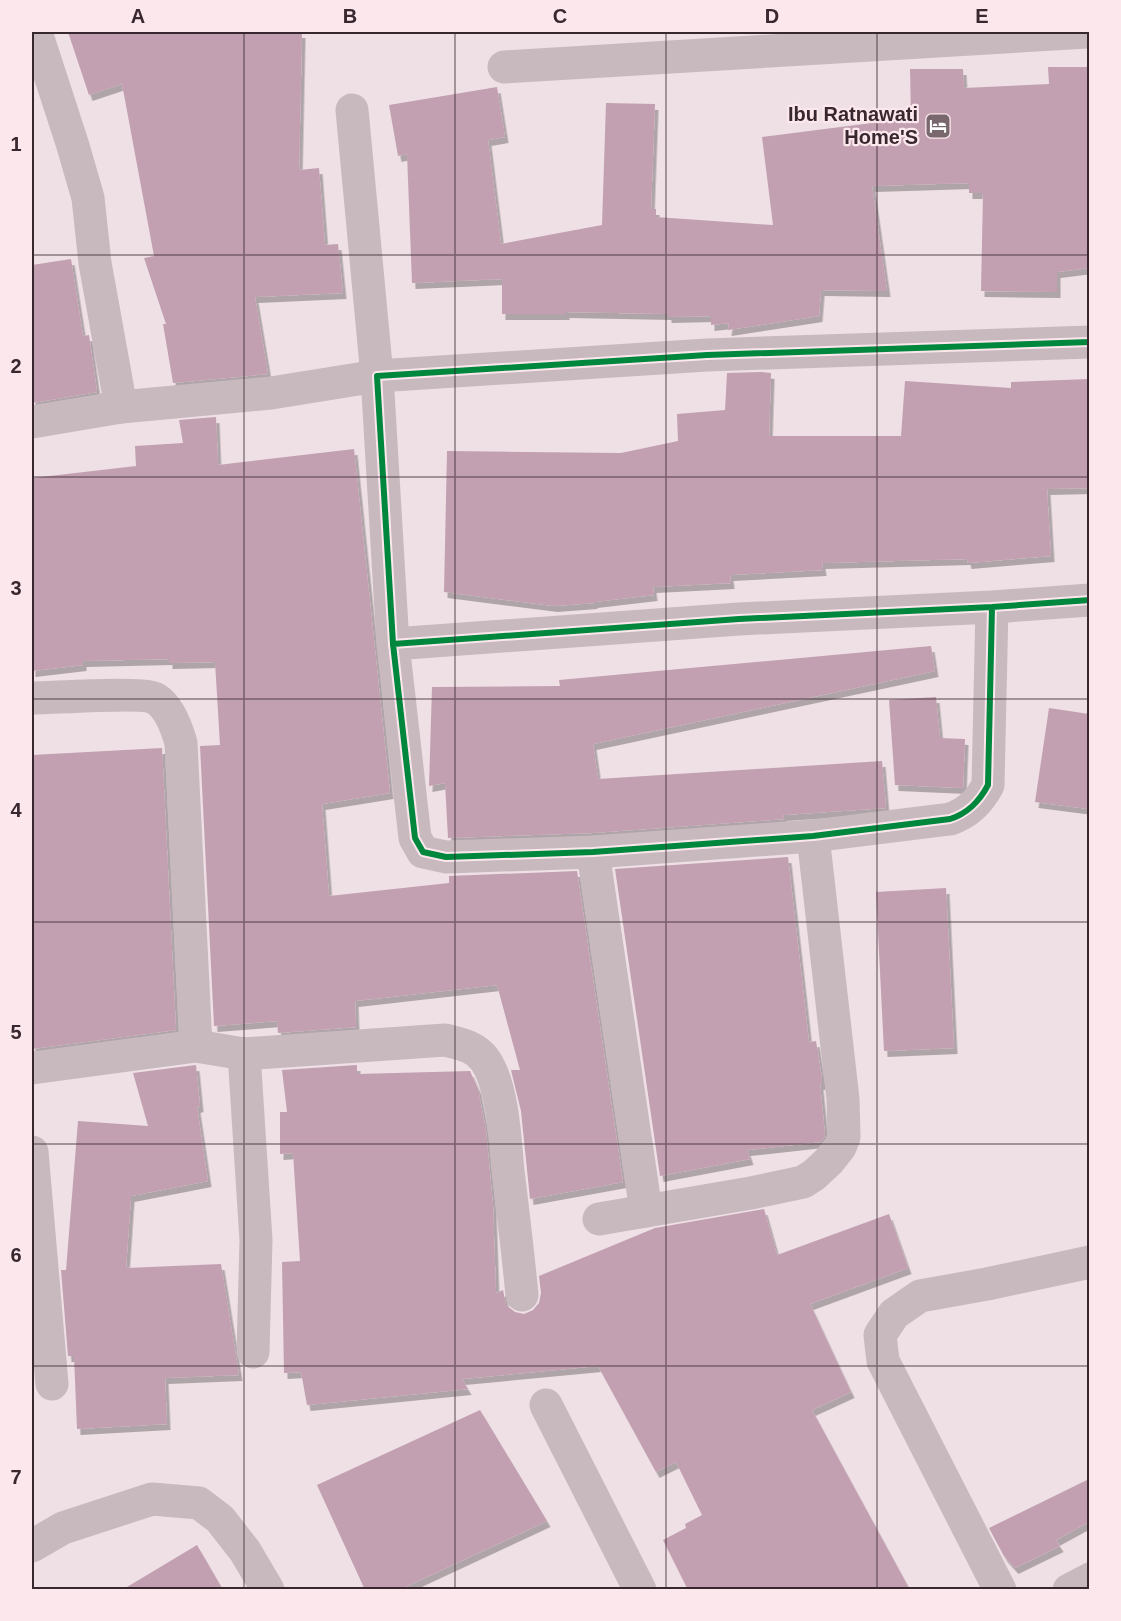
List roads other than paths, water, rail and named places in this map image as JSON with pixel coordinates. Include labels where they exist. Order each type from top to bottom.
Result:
[{"type":"street","points":[[36,32],[88,198],[95,263],[121,407]]},
{"type":"street","points":[[504,67],[1087,32]]},
{"type":"street","points":[[352,110],[377,376],[393,644],[415,838],[423,852],[446,857],[593,852],[813,836],[950,819],[960,815],[979,801],[988,785],[992,607]]},
{"type":"street","points":[[32,422],[121,407],[271,393],[377,376],[707,355],[1089,342]]},
{"type":"street","points":[[393,644],[739,619],[1089,600]]},
{"type":"street","points":[[32,698],[151,696],[158,700],[175,722],[181,743],[196,1046]]},
{"type":"street","points":[[599,1219],[803,1182],[829,1161],[840,1147],[844,1137],[843,1099],[813,836]]},
{"type":"street","points":[[593,852],[646,1211]]},
{"type":"street","points":[[32,1068],[196,1046],[244,1054],[445,1040],[469,1046],[486,1061],[494,1081],[501,1112],[522,1294]]},
{"type":"street","points":[[244,1054],[256,1240],[253,1352]]},
{"type":"street","points":[[32,1152],[52,1384]]},
{"type":"street","points":[[1000,1590],[883,1361],[880,1335],[894,1314],[920,1296],[1089,1262]]},
{"type":"street","points":[[546,1405],[640,1590]]},
{"type":"street","points":[[32,1546],[63,1528],[152,1499],[199,1503],[220,1519],[245,1551],[268,1590]]},
{"type":"street","points":[[1069,1590],[1089,1579]]},
{"type":"place","name":"Ibu Ratnawati Home'S","points":[[938,126]]}]
